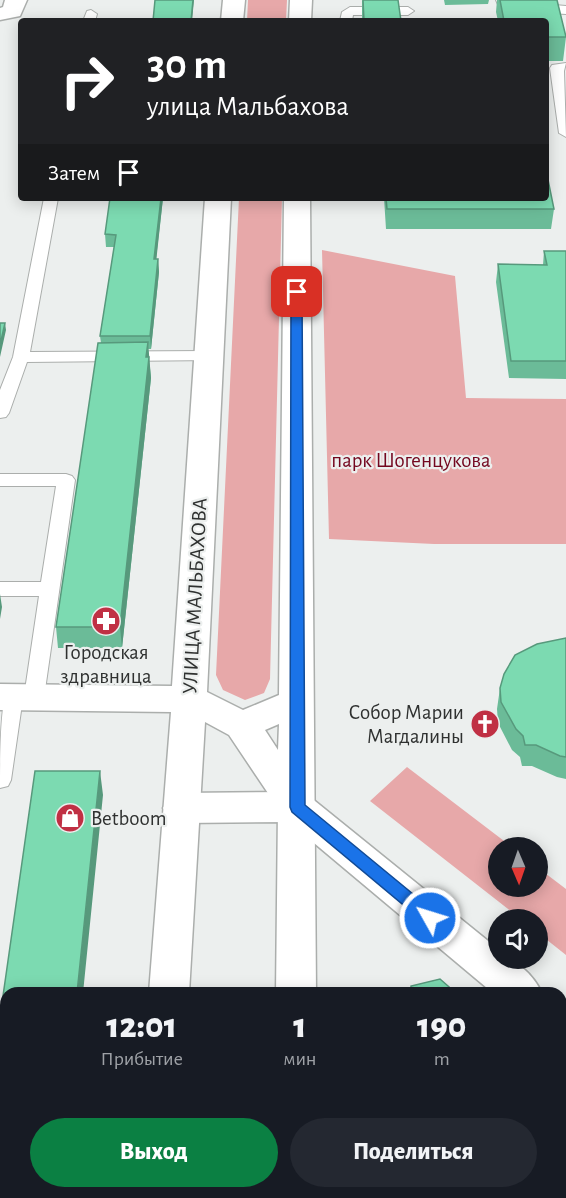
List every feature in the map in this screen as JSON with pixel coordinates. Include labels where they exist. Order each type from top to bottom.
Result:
[{"type":"main road","points":[[0,14],[12,11],[16,0]]},
{"type":"main road","points":[[232,18],[234,0]]},
{"type":"main road","points":[[300,18],[301,0]]},
{"type":"main road","name":"УЛИЦА МАЛЬБАХОВА","points":[[169,987],[189,699],[218,201]]},
{"type":"main road","points":[[296,987],[297,201]]},
{"type":"main road","points":[[15,697],[189,699],[242,725],[297,807],[515,987]]},
{"type":"main road","points":[[242,725],[296,702]]},
{"type":"main road","points":[[182,808],[297,807]]},
{"type":"lane","points":[[502,0],[504,6],[566,10]]},
{"type":"lane","points":[[346,18],[350,11],[408,11]]},
{"type":"lane","points":[[566,67],[557,68],[566,133]]},
{"type":"lane","points":[[0,413],[21,357],[50,201]]},
{"type":"lane","points":[[21,357],[208,356]]},
{"type":"lane","points":[[0,480],[66,480],[50,588],[15,697],[0,780]]},
{"type":"lane","points":[[0,589],[50,588]]},
{"type":"green space","points":[[248,0],[287,0],[286,18],[247,18]]},
{"type":"green space","points":[[239,201],[282,201],[270,679],[264,693],[245,700],[223,690],[216,675]]},
{"type":"green space","name":"парк Шогенцукова","points":[[322,250],[455,276],[466,398],[566,399],[566,544],[434,544],[329,539]]},
{"type":"green space","points":[[407,767],[499,837],[488,837],[488,893],[370,801]]},
{"type":"green space","points":[[548,875],[566,889],[566,955],[548,941],[548,909],[508,909],[493,897],[548,897]]},
{"type":"building","points":[[155,0],[193,0],[191,18],[153,18]]},
{"type":"building","points":[[363,0],[398,0],[401,18],[364,18]]},
{"type":"building","points":[[500,0],[557,0],[566,37],[549,37],[549,18],[503,18]]},
{"type":"building","points":[[549,185],[554,209],[387,209],[386,201],[549,201]]},
{"type":"building","points":[[110,201],[161,201],[154,259],[158,259],[150,336],[100,336],[116,235],[105,234]]},
{"type":"building","points":[[544,251],[566,251],[566,361],[511,361],[498,264],[547,265]]},
{"type":"building","points":[[0,323],[5,323],[0,345]]},
{"type":"building","points":[[148,342],[146,357],[149,357],[120,627],[56,627],[98,343]]},
{"type":"building","points":[[566,638],[566,757],[536,745],[525,745],[523,736],[516,729],[501,702],[500,688],[504,674],[515,655],[537,644]]},
{"type":"building","points":[[35,771],[100,771],[78,987],[4,987]]},
{"type":"building","points":[[440,979],[449,987],[411,987]]},
{"type":"place","name":"Городская здравница","points":[[106,621]]},
{"type":"place","name":"Собор Марии Магдалины","points":[[485,724]]},
{"type":"place","name":"Betboom","points":[[70,818]]},
{"type":"route","points":[[297,292],[297,807],[430,918]]}]
